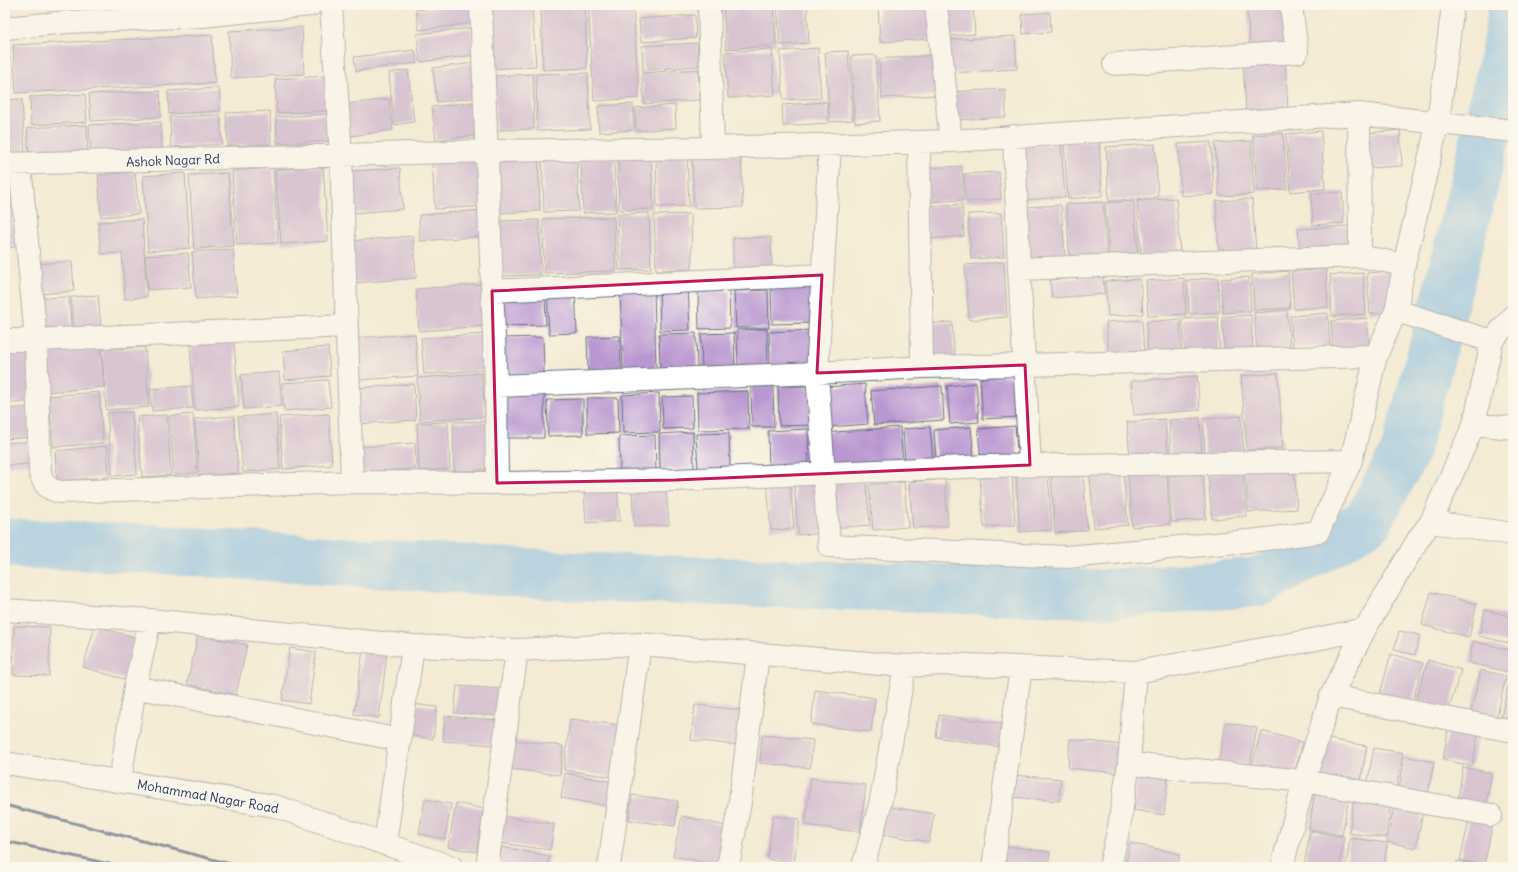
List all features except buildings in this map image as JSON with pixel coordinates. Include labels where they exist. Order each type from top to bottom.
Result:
[{"type":"street","points":[[5,28],[68,14],[202,16],[311,5]]},
{"type":"street","points":[[331,5],[340,155],[352,482]]},
{"type":"street","points":[[481,5],[496,386],[497,483]]},
{"type":"street","points":[[709,5],[713,148]]},
{"type":"street","points":[[936,5],[951,141]]},
{"type":"street","points":[[1114,64],[1297,52],[1292,5]]},
{"type":"street","points":[[830,144],[817,373],[829,546],[1067,557],[1259,540],[1318,532],[1350,461],[1376,356],[1396,311],[1404,265],[1438,122],[1453,5]]},
{"type":"street","points":[[1359,114],[1360,256]]},
{"type":"street","name":"Ashok Nagar Rd","points":[[12,164],[486,151],[713,148],[951,141],[1359,114],[1513,131]]},
{"type":"street","points":[[1014,136],[1018,269],[1030,466]]},
{"type":"street","points":[[919,142],[922,367]]},
{"type":"street","points":[[12,164],[36,340],[40,474],[45,485],[52,490],[69,492],[352,482],[497,483],[675,480],[1030,466],[1350,461]]},
{"type":"street","points":[[1018,269],[1360,256],[1404,265]]},
{"type":"street","points":[[492,291],[822,275]]},
{"type":"street","points":[[1396,311],[1423,318],[1483,339]]},
{"type":"street","points":[[1282,867],[1304,781],[1331,696],[1365,629],[1418,538],[1431,522],[1474,424],[1483,339],[1513,316]]},
{"type":"street","points":[[5,340],[36,340],[346,326]]},
{"type":"street","points":[[496,386],[817,373],[922,367],[1025,366],[1376,356]]},
{"type":"street","points":[[1474,424],[1513,428]]},
{"type":"street","points":[[1431,522],[1513,534]]},
{"type":"street","points":[[5,610],[150,620],[413,646],[517,650],[640,644],[905,666],[946,664],[1136,672],[1365,629]]},
{"type":"street","points":[[120,781],[135,687],[150,620]]},
{"type":"street","points":[[609,867],[640,644]]},
{"type":"street","points":[[385,844],[413,646]]},
{"type":"street","points":[[487,867],[517,650]]},
{"type":"street","points":[[728,867],[740,802],[758,654]]},
{"type":"street","points":[[863,867],[880,805],[905,666]]},
{"type":"street","points":[[993,867],[1021,666]]},
{"type":"street","points":[[1110,867],[1119,827],[1129,763],[1136,672]]},
{"type":"street","points":[[135,687],[400,740]]},
{"type":"street","points":[[1331,696],[1513,731]]},
{"type":"street","name":"Mohammad Nagar Road","points":[[5,762],[275,806],[452,867]]},
{"type":"street","points":[[1129,763],[1304,781],[1491,815]]},
{"type":"highlighted area","points":[[822,275],[817,373],[1025,365],[1030,465],[675,480],[497,483],[492,291]]},
{"type":"waterway","points":[[5,543],[133,548],[583,577],[1104,594],[1260,582],[1367,522],[1405,452],[1473,189],[1505,53],[1513,7]]},
{"type":"railway","points":[[5,805],[242,867]]},
{"type":"railway","points":[[5,841],[123,867]]}]
